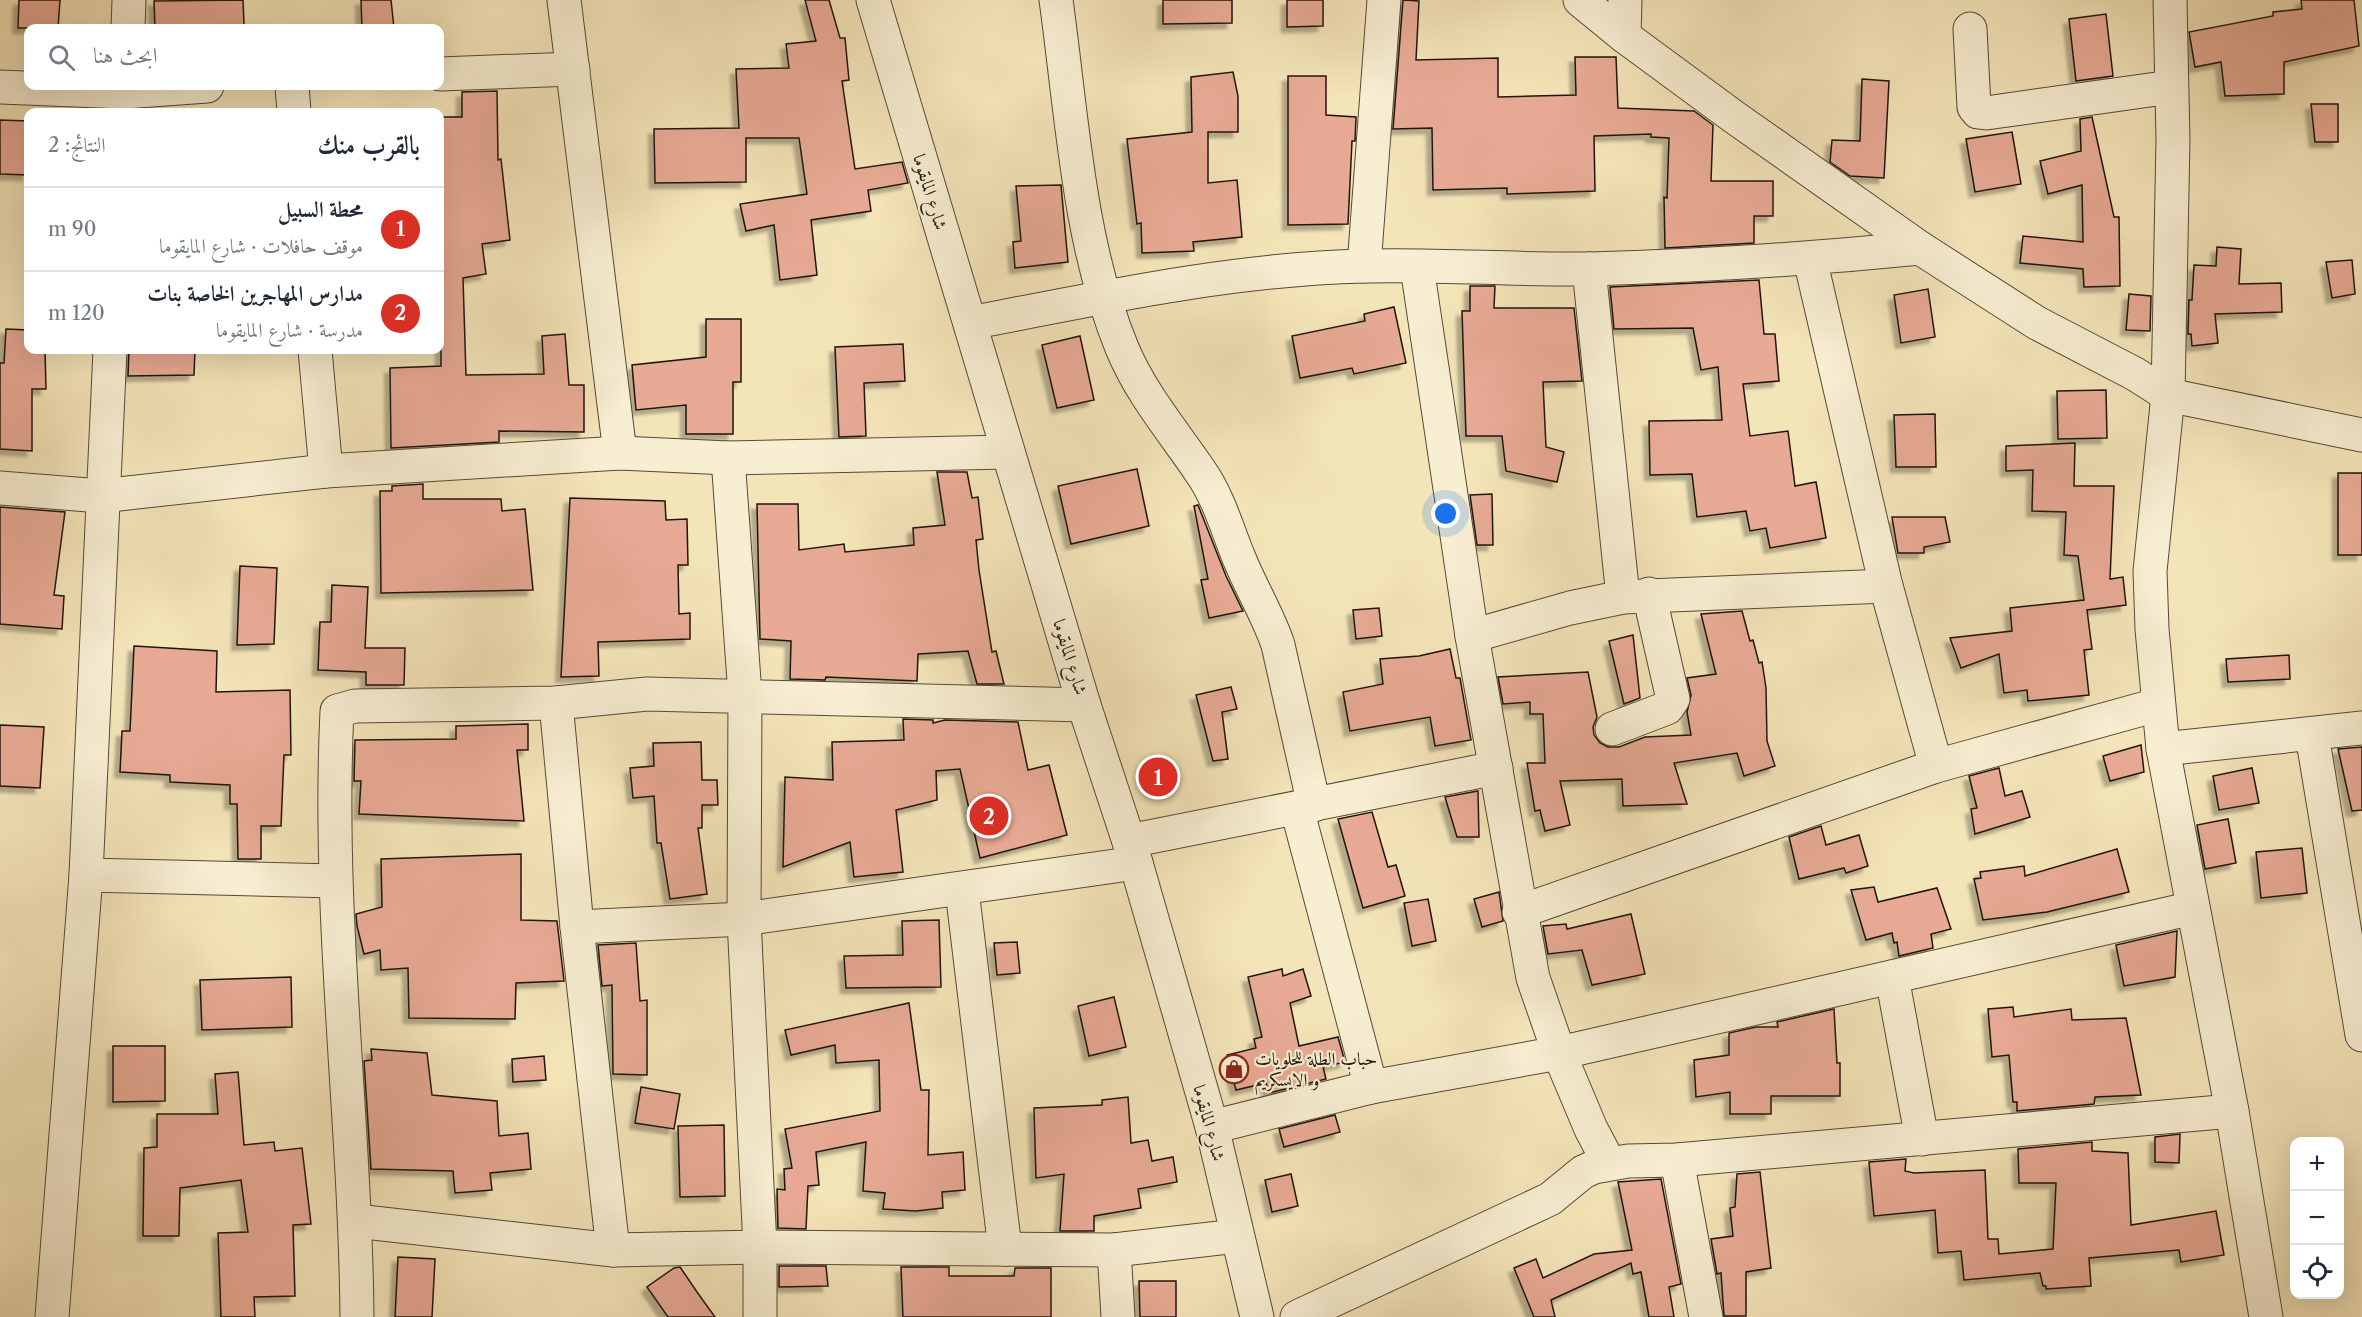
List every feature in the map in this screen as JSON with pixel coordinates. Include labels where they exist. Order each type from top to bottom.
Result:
[{"type":"street","points":[[128,24],[129,0]]},
{"type":"street","points":[[564,0],[620,453]]},
{"type":"street","name":"شارع المايقوما","points":[[873,0],[1084,705],[1132,852],[1212,1127],[1257,1317]]},
{"type":"street","points":[[1056,0],[1087,226],[1104,297],[1123,350],[1155,410],[1213,493],[1239,557],[1270,621],[1278,645],[1306,807],[1371,1087]]},
{"type":"street","points":[[1364,266],[1383,0]]},
{"type":"street","points":[[1580,0],[1624,36],[1920,248],[2037,323],[2135,374],[2168,395],[2362,435]]},
{"type":"street","points":[[1624,36],[1625,0]]},
{"type":"street","points":[[2170,0],[2173,140],[2168,395],[2150,571],[2157,705],[2163,749],[2232,1111],[2266,1317]]},
{"type":"street","points":[[1970,28],[1974,107],[1978,112],[1986,113],[2171,87]]},
{"type":"street","points":[[444,74],[573,69]]},
{"type":"street","points":[[0,87],[24,89]]},
{"type":"street","points":[[37,90],[124,97],[177,90]]},
{"type":"street","points":[[292,90],[294,108]]},
{"type":"street","points":[[970,323],[1104,297],[1272,273],[1364,266],[1589,268],[1810,259],[1920,248]]},
{"type":"street","points":[[1810,259],[1886,585],[1936,766]]},
{"type":"street","points":[[1417,267],[1472,636],[1519,912],[1533,978],[1559,1053],[1591,1129],[1610,1163]]},
{"type":"street","points":[[1589,268],[1636,595],[1673,699],[1667,708],[1612,729]]},
{"type":"street","points":[[52,1317],[86,875],[101,496],[110,354]]},
{"type":"street","points":[[315,354],[326,471]]},
{"type":"street","points":[[0,488],[101,496],[326,471],[620,453],[728,458],[1008,452]]},
{"type":"street","points":[[728,458],[745,695],[744,919],[760,1247],[760,1317]]},
{"type":"street","points":[[1472,636],[1570,608],[1636,595],[1886,585]]},
{"type":"street","points":[[357,1317],[356,1221],[335,881],[337,711],[355,706],[556,703],[647,694],[1084,705]]},
{"type":"street","points":[[556,703],[577,927],[613,1250]]},
{"type":"street","points":[[1519,912],[1936,766],[2157,705]]},
{"type":"street","points":[[2163,749],[2362,728]]},
{"type":"street","points":[[2312,735],[2362,1035]]},
{"type":"street","points":[[577,927],[744,919],[962,890],[1132,852],[1306,807],[1496,768]]},
{"type":"street","points":[[86,875],[335,881]]},
{"type":"street","points":[[962,890],[1005,1249]]},
{"type":"street","points":[[1212,1127],[1371,1087],[1559,1053],[2193,908]]},
{"type":"street","points":[[1892,977],[1922,1139]]},
{"type":"street","points":[[1297,1317],[1550,1199],[1583,1172],[1610,1163],[1677,1160],[2232,1111]]},
{"type":"street","points":[[1677,1160],[1706,1317]]},
{"type":"street","points":[[356,1221],[613,1250],[760,1247],[1114,1250],[1237,1236]]},
{"type":"street","points":[[1114,1250],[1118,1317]]},
{"type":"building","points":[[19,0],[60,0],[58,24],[24,24],[24,28],[18,28]]},
{"type":"building","points":[[243,0],[244,24],[155,24],[154,1]]},
{"type":"building","points":[[361,0],[391,0],[394,24],[362,24]]},
{"type":"building","points":[[805,0],[829,0],[840,38],[845,38],[849,80],[842,81],[855,169],[902,162],[908,183],[868,190],[871,211],[811,220],[817,275],[780,280],[774,225],[746,231],[740,204],[807,194],[799,138],[746,138],[746,182],[655,183],[654,129],[739,128],[736,69],[789,68],[786,44],[816,41]]},
{"type":"building","points":[[1163,0],[1232,0],[1232,23],[1163,24]]},
{"type":"building","points":[[1287,0],[1323,0],[1323,26],[1287,27]]},
{"type":"building","points":[[1403,0],[1419,1],[1416,60],[1498,58],[1498,97],[1576,95],[1575,57],[1616,57],[1618,108],[1694,111],[1713,125],[1711,181],[1773,181],[1773,216],[1754,216],[1754,243],[1665,248],[1664,197],[1667,198],[1669,138],[1651,137],[1651,134],[1594,136],[1595,191],[1507,194],[1507,188],[1433,190],[1432,128],[1393,129]]},
{"type":"building","points":[[2301,0],[2354,0],[2359,46],[2284,62],[2284,94],[2225,96],[2221,62],[2195,67],[2189,32],[2273,16],[2273,12],[2302,9]]},
{"type":"building","points":[[2106,14],[2113,76],[2076,81],[2069,19]]},
{"type":"building","points":[[1233,72],[1238,96],[1238,132],[1208,132],[1208,183],[1237,180],[1242,237],[1193,242],[1194,251],[1142,253],[1141,223],[1137,224],[1127,139],[1192,132],[1191,77]]},
{"type":"building","points":[[1288,76],[1326,76],[1326,115],[1356,117],[1355,141],[1352,141],[1348,224],[1288,225]]},
{"type":"building","points":[[1862,79],[1889,81],[1884,178],[1850,176],[1830,162],[1832,140],[1860,141]]},
{"type":"building","points":[[497,91],[498,160],[501,159],[510,240],[482,244],[486,274],[463,278],[466,375],[544,374],[542,336],[565,334],[569,385],[584,385],[584,432],[499,431],[499,442],[391,448],[390,368],[441,366],[441,354],[444,354],[444,117],[462,117],[462,92]]},
{"type":"building","points":[[2311,104],[2338,104],[2338,142],[2315,142]]},
{"type":"building","points":[[2092,117],[2114,217],[2119,217],[2120,286],[2084,287],[2083,269],[2020,263],[2023,236],[2083,242],[2082,185],[2048,194],[2040,161],[2081,151],[2080,119]]},
{"type":"building","points":[[0,120],[24,121],[24,175],[0,174]]},
{"type":"building","points":[[2012,132],[2021,184],[1975,192],[1966,139]]},
{"type":"building","points":[[1061,185],[1068,262],[1015,268],[1013,242],[1021,241],[1016,186]]},
{"type":"building","points":[[2217,247],[2241,249],[2239,284],[2281,283],[2282,312],[2215,314],[2218,343],[2192,346],[2191,334],[2188,334],[2189,300],[2192,300],[2194,265],[2216,266]]},
{"type":"building","points":[[2352,260],[2355,294],[2332,298],[2326,262]]},
{"type":"building","points":[[1759,280],[1764,334],[1775,334],[1779,381],[1743,384],[1750,436],[1788,431],[1795,486],[1816,482],[1826,538],[1770,548],[1766,528],[1750,531],[1746,511],[1697,517],[1692,474],[1650,475],[1649,421],[1722,420],[1718,367],[1701,370],[1693,328],[1614,329],[1610,287]]},
{"type":"building","points":[[1470,286],[1495,286],[1494,308],[1574,308],[1582,381],[1543,382],[1546,447],[1564,452],[1557,482],[1506,471],[1502,436],[1466,436],[1462,311],[1470,311]]},
{"type":"building","points":[[1928,289],[1935,337],[1901,343],[1894,295]]},
{"type":"building","points":[[2129,294],[2151,296],[2150,331],[2126,330]]},
{"type":"building","points":[[1394,307],[1406,363],[1354,374],[1352,368],[1300,378],[1292,336],[1365,321],[1364,314]]},
{"type":"building","points":[[706,319],[741,319],[741,382],[733,382],[733,434],[686,434],[686,405],[636,410],[632,365],[706,357]]},
{"type":"building","points":[[6,329],[24,330],[24,354],[45,354],[46,389],[32,389],[32,451],[0,449],[0,363],[4,363]]},
{"type":"building","points":[[1080,336],[1094,400],[1057,408],[1042,345]]},
{"type":"building","points":[[903,344],[905,381],[864,383],[866,436],[839,437],[835,347]]},
{"type":"building","points":[[129,354],[195,354],[194,375],[128,376]]},
{"type":"building","points":[[2106,390],[2107,438],[2058,439],[2057,391]]},
{"type":"building","points":[[1935,414],[1936,467],[1896,467],[1894,415]]},
{"type":"building","points":[[2075,443],[2074,486],[2114,486],[2110,579],[2123,577],[2126,605],[2087,610],[2092,649],[2084,650],[2089,695],[2028,701],[2027,690],[2004,693],[1999,654],[1961,668],[1950,638],[2012,631],[2010,608],[2084,600],[2078,556],[2064,555],[2066,512],[2032,511],[2033,470],[2006,471],[2006,446]]},
{"type":"building","points":[[1137,469],[1149,526],[1071,544],[1058,486]]},
{"type":"building","points":[[937,472],[967,472],[972,498],[978,497],[983,539],[976,540],[979,570],[992,652],[996,651],[1004,684],[977,684],[968,651],[918,654],[917,681],[826,677],[825,680],[790,679],[791,641],[760,639],[757,504],[798,504],[799,550],[844,544],[845,552],[914,545],[913,528],[945,525]]},
{"type":"building","points":[[2338,473],[2362,473],[2362,555],[2338,555]]},
{"type":"building","points":[[423,484],[423,499],[501,499],[502,511],[525,509],[533,590],[381,593],[380,491],[392,491],[392,486]]},
{"type":"building","points":[[1492,494],[1493,545],[1477,545],[1470,495]]},
{"type":"building","points":[[570,498],[665,501],[666,520],[687,519],[688,565],[678,565],[679,614],[690,613],[690,639],[598,642],[599,676],[561,677]]},
{"type":"building","points":[[1198,505],[1226,576],[1243,611],[1209,618],[1201,580],[1208,579],[1194,506]]},
{"type":"building","points":[[0,507],[65,512],[54,595],[64,596],[62,629],[0,624]]},
{"type":"building","points":[[1892,517],[1945,517],[1950,542],[1924,547],[1924,553],[1898,553]]},
{"type":"building","points":[[240,566],[277,568],[274,644],[237,645]]},
{"type":"building","points":[[332,585],[368,587],[365,648],[405,648],[404,685],[366,685],[366,672],[318,670],[320,622],[331,622]]},
{"type":"building","points":[[1379,608],[1382,636],[1356,639],[1353,610]]},
{"type":"building","points":[[1742,611],[1750,641],[1753,640],[1759,663],[1762,662],[1766,688],[1767,741],[1775,766],[1744,776],[1737,753],[1674,763],[1687,804],[1623,806],[1622,779],[1560,781],[1570,825],[1545,831],[1540,810],[1535,811],[1527,763],[1545,763],[1543,714],[1530,714],[1530,702],[1503,704],[1498,677],[1588,672],[1597,717],[1593,727],[1594,735],[1600,743],[1608,747],[1619,747],[1645,737],[1691,735],[1687,712],[1691,695],[1687,678],[1716,674],[1701,614]]},
{"type":"building","points":[[1633,635],[1640,698],[1624,704],[1609,641]]},
{"type":"building","points":[[134,646],[217,651],[216,692],[290,690],[291,755],[284,755],[281,826],[261,826],[261,859],[238,859],[237,804],[230,804],[230,785],[170,782],[170,775],[120,772],[122,731],[130,731]]},
{"type":"building","points":[[1450,649],[1456,678],[1460,678],[1471,740],[1435,746],[1430,717],[1350,731],[1343,692],[1383,684],[1380,659],[1419,656]]},
{"type":"building","points":[[2289,655],[2290,679],[2228,682],[2226,659]]},
{"type":"building","points":[[1231,687],[1237,709],[1222,712],[1228,759],[1213,761],[1196,695]]},
{"type":"building","points":[[903,719],[933,720],[933,723],[945,720],[1018,722],[1028,770],[1049,765],[1067,835],[980,858],[960,769],[936,771],[937,800],[896,810],[903,872],[854,877],[850,842],[783,867],[785,777],[833,780],[832,742],[904,740]]},
{"type":"building","points":[[528,724],[528,750],[517,750],[524,821],[359,814],[361,781],[354,781],[355,740],[456,739],[456,726]]},
{"type":"building","points":[[0,725],[44,727],[40,788],[0,786]]},
{"type":"building","points":[[701,742],[702,780],[717,780],[718,805],[702,805],[702,828],[698,828],[707,894],[670,899],[661,843],[657,843],[654,796],[633,798],[630,768],[654,766],[653,743]]},
{"type":"building","points":[[2141,745],[2144,772],[2110,781],[2103,756]]},
{"type":"building","points":[[2362,747],[2362,810],[2352,811],[2338,749]]},
{"type":"building","points":[[1999,768],[2005,796],[2022,791],[2030,817],[1975,834],[1971,809],[1977,808],[1969,776]]},
{"type":"building","points":[[2252,768],[2259,803],[2219,810],[2213,776]]},
{"type":"building","points":[[1478,791],[1479,837],[1457,837],[1445,797]]},
{"type":"building","points":[[1372,812],[1388,867],[1396,865],[1405,896],[1363,908],[1338,819]]},
{"type":"building","points":[[2228,819],[2236,863],[2205,869],[2197,825]]},
{"type":"building","points":[[1821,826],[1826,845],[1859,835],[1868,866],[1846,873],[1844,868],[1799,879],[1789,837]]},
{"type":"building","points":[[2302,848],[2307,893],[2261,898],[2256,852]]},
{"type":"building","points":[[2117,849],[2129,892],[2047,912],[1983,920],[1974,879],[1981,878],[1980,872],[2024,866],[2025,876]]},
{"type":"building","points":[[521,854],[521,920],[557,921],[564,981],[516,983],[515,1019],[409,1018],[408,968],[381,970],[380,950],[364,954],[357,926],[356,914],[382,907],[381,859]]},
{"type":"building","points":[[1874,887],[1878,902],[1937,888],[1951,929],[1931,934],[1933,948],[1899,956],[1897,942],[1894,943],[1892,933],[1866,940],[1851,890]]},
{"type":"building","points":[[1499,892],[1503,921],[1482,927],[1474,899]]},
{"type":"building","points":[[1428,899],[1436,941],[1412,946],[1404,903]]},
{"type":"building","points":[[1631,914],[1645,974],[1592,985],[1582,950],[1548,954],[1543,926],[1566,924],[1567,929]]},
{"type":"building","points":[[939,920],[941,987],[846,988],[844,956],[903,955],[902,921]]},
{"type":"building","points":[[2177,931],[2175,977],[2124,986],[2116,945]]},
{"type":"building","points":[[1017,942],[1020,973],[997,975],[994,943]]},
{"type":"building","points":[[636,943],[640,1001],[647,1000],[647,1075],[613,1074],[612,985],[602,986],[598,945]]},
{"type":"building","points":[[1282,969],[1283,976],[1303,969],[1311,996],[1290,1003],[1299,1046],[1338,1037],[1345,1062],[1323,1067],[1326,1079],[1269,1093],[1266,1083],[1236,1090],[1227,1055],[1256,1048],[1254,1039],[1262,1037],[1248,977]]},
{"type":"building","points":[[291,977],[292,1027],[202,1030],[200,980]]},
{"type":"building","points":[[1114,997],[1126,1047],[1089,1056],[1078,1006]]},
{"type":"building","points":[[909,1003],[921,1090],[929,1090],[928,1155],[963,1152],[965,1190],[942,1192],[943,1208],[916,1211],[883,1209],[885,1193],[863,1191],[866,1142],[816,1152],[819,1185],[808,1186],[806,1229],[778,1228],[777,1189],[785,1190],[784,1169],[792,1168],[785,1129],[880,1111],[879,1060],[836,1063],[835,1045],[791,1055],[785,1030]]},
{"type":"building","points":[[2013,1007],[2014,1017],[2071,1009],[2072,1020],[2126,1018],[2141,1095],[2095,1097],[2094,1104],[2017,1111],[2017,1102],[2013,1102],[2009,1055],[1992,1057],[1988,1009]]},
{"type":"building","points":[[1834,1009],[1837,1063],[1840,1063],[1840,1096],[1771,1096],[1771,1114],[1730,1114],[1730,1092],[1696,1097],[1694,1060],[1729,1055],[1729,1033],[1756,1027],[1778,1027],[1777,1022]]},
{"type":"building","points":[[113,1046],[165,1046],[165,1101],[113,1102]]},
{"type":"building","points":[[371,1049],[427,1053],[432,1095],[497,1101],[499,1136],[528,1133],[531,1169],[490,1173],[492,1190],[455,1193],[453,1171],[371,1169],[364,1061],[372,1060]]},
{"type":"building","points":[[544,1056],[546,1080],[513,1082],[512,1059]]},
{"type":"building","points":[[238,1072],[244,1145],[274,1142],[275,1151],[302,1148],[311,1224],[293,1225],[295,1296],[254,1297],[255,1317],[221,1317],[218,1233],[248,1232],[241,1180],[180,1188],[179,1236],[143,1236],[144,1148],[157,1147],[157,1114],[218,1114],[215,1074]]},
{"type":"building","points":[[641,1087],[680,1094],[674,1129],[635,1123]]},
{"type":"building","points":[[1128,1097],[1131,1143],[1148,1140],[1152,1161],[1173,1157],[1177,1182],[1138,1189],[1141,1208],[1094,1216],[1094,1231],[1060,1231],[1064,1174],[1036,1178],[1034,1108],[1102,1105],[1102,1100]]},
{"type":"building","points":[[1335,1115],[1340,1132],[1284,1147],[1279,1129]]},
{"type":"building","points":[[724,1125],[725,1196],[680,1197],[678,1126]]},
{"type":"building","points":[[2180,1134],[2179,1163],[2155,1162],[2155,1137]]},
{"type":"building","points":[[2092,1142],[2092,1151],[2128,1153],[2131,1225],[2216,1211],[2224,1255],[2181,1262],[2179,1250],[2089,1258],[2091,1286],[2046,1289],[2040,1273],[1964,1280],[1961,1251],[1938,1253],[1935,1210],[1874,1216],[1869,1162],[1906,1159],[1905,1171],[1914,1173],[1985,1170],[1988,1239],[1998,1239],[1999,1254],[2053,1249],[2056,1183],[2019,1183],[2018,1149]]},
{"type":"building","points":[[1760,1172],[1771,1268],[1746,1272],[1746,1316],[1724,1316],[1721,1273],[1717,1274],[1711,1239],[1733,1236],[1730,1208],[1735,1207],[1737,1174]]},
{"type":"building","points":[[1291,1174],[1298,1206],[1272,1212],[1265,1180]]},
{"type":"building","points":[[1661,1179],[1681,1284],[1669,1287],[1674,1317],[1649,1317],[1641,1272],[1633,1274],[1631,1263],[1551,1300],[1555,1317],[1534,1317],[1514,1268],[1536,1259],[1543,1278],[1594,1254],[1632,1250],[1618,1182]]},
{"type":"building","points":[[398,1257],[435,1259],[432,1317],[395,1317]]},
{"type":"building","points":[[779,1266],[826,1266],[828,1286],[779,1287]]},
{"type":"building","points":[[680,1267],[715,1317],[668,1317],[647,1287],[674,1268]]},
{"type":"building","points":[[901,1267],[949,1267],[949,1276],[1014,1276],[1015,1268],[1051,1268],[1051,1317],[903,1317]]},
{"type":"building","points":[[1139,1281],[1176,1281],[1176,1317],[1140,1317]]},
{"type":"place","name":"محطة السبيل","points":[[1158,777]]},
{"type":"place","name":"مدارس المهاجرين الخاصة بنات","points":[[989,816]]},
{"type":"place","name":"حباب الطلة للحلويات و الايسكريم","points":[[1234,1069]]}]
